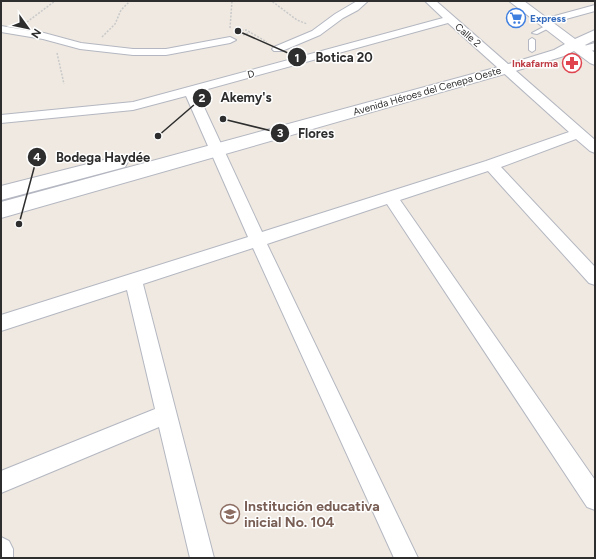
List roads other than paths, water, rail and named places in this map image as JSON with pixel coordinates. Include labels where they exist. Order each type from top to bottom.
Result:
[{"type":"main road","points":[[516,1],[570,35],[595,60]]},
{"type":"main road","name":"Avenida Héroes del Cenepa Oeste","points":[[502,64],[532,45],[548,45],[595,21]]},
{"type":"main road","name":"Avenida Héroes del Cenepa Oeste","points":[[570,35],[595,34]]},
{"type":"main road","name":"Avenida Héroes del Cenepa Oeste","points":[[1,210],[213,144],[502,64],[559,53],[570,35]]},
{"type":"main road","name":"Avenida Héroes del Cenepa Oeste","points":[[1,193],[213,144]]},
{"type":"street","points":[[278,49],[321,29],[363,1]]},
{"type":"street","name":"Calle 2","points":[[430,1],[595,148]]},
{"type":"street","points":[[570,35],[595,7],[589,1]]},
{"type":"street","name":"D","points":[[1,119],[133,106],[450,19]]},
{"type":"street","points":[[1,29],[44,36],[92,48],[133,52],[166,52],[230,36]]},
{"type":"street","points":[[190,91],[257,240],[406,558]]},
{"type":"street","points":[[1,323],[134,282],[257,240],[491,165],[579,133]]},
{"type":"street","points":[[491,165],[595,278]]},
{"type":"street","points":[[390,197],[595,499]]},
{"type":"street","points":[[134,282],[202,558]]},
{"type":"street","points":[[1,482],[167,414]]},
{"type":"street","points":[[1,550],[1,558]]},
{"type":"lane","points":[[535,33],[570,35]]},
{"type":"place","name":"Express","points":[[516,18]]},
{"type":"place","name":"Botica 20","points":[[238,31]]},
{"type":"place","name":"Inkafarma","points":[[572,63]]},
{"type":"place","name":"Flores","points":[[223,119]]},
{"type":"place","name":"Akemy's","points":[[158,136]]},
{"type":"place","name":"Bodega Haydée","points":[[19,224]]},
{"type":"place","name":"Institución educativa inicial No. 104","points":[[230,514]]}]
